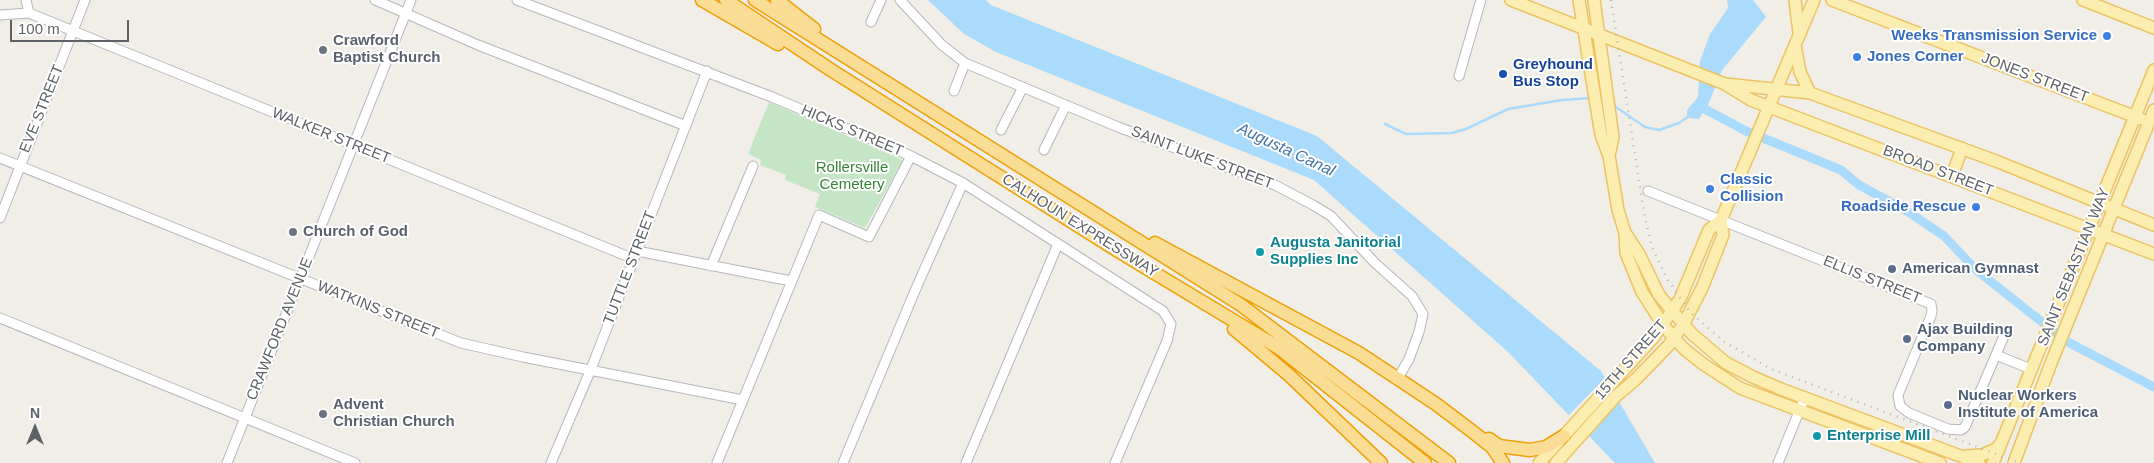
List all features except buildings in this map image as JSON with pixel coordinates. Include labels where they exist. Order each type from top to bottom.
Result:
[{"type":"highway","points":[[702,0],[915,123]]},
{"type":"highway","name":"CALHOUN EXPRESSWAY","points":[[726,0],[915,123],[1195,298],[1279,348],[1425,463]]},
{"type":"highway","name":"CALHOUN EXPRESSWAY","points":[[755,0],[1241,305],[1449,463]]},
{"type":"highway","points":[[777,0],[867,71]]},
{"type":"highway","points":[[1044,183],[1359,353],[1398,378],[1473,432],[1492,447],[1504,463]]},
{"type":"highway","points":[[1195,298],[1289,375],[1381,463]]},
{"type":"highway","points":[[1473,432],[1485,436],[1500,446],[1523,450],[1546,447],[1564,436]]},
{"type":"main road","name":"BROAD STREET","points":[[1511,0],[1725,84],[1751,100],[2154,254]]},
{"type":"main road","points":[[1579,0],[1601,135],[1609,156],[1618,210],[1625,233],[1626,253],[1636,279],[1663,325],[1674,338],[1703,364],[1723,378],[1760,397],[1940,463]]},
{"type":"main road","points":[[1594,0],[1613,137],[1609,156]]},
{"type":"main road","points":[[1795,0],[1800,72],[1810,93]]},
{"type":"main road","name":"15TH STREET","points":[[1556,463],[1610,385],[1673,311],[1688,283],[1709,230],[1721,220],[1814,0]]},
{"type":"main road","name":"JONES STREET","points":[[1832,0],[2152,123]]},
{"type":"main road","points":[[2083,0],[2154,28]]},
{"type":"main road","name":"SAINT SEBASTIAN WAY","points":[[1993,463],[2154,70]]},
{"type":"main road","name":"BROAD STREET","points":[[1725,84],[1810,93],[1962,148],[2154,225]]},
{"type":"main road","name":"SAINT SEBASTIAN WAY","points":[[2014,463],[2051,363],[2103,234],[2152,123],[2154,110]]},
{"type":"main road","points":[[1952,176],[1962,148]]},
{"type":"main road","name":"15TH STREET","points":[[1539,463],[1564,436],[1580,427],[1636,380],[1674,338],[1683,325],[1702,288],[1723,235],[1721,220]]},
{"type":"main road","points":[[1625,233],[1639,254],[1660,295],[1683,325],[1703,345],[1726,363],[1753,377],[1979,463]]},
{"type":"main road","points":[[1961,455],[1982,455],[1996,448],[2001,443]]},
{"type":"main road","points":[[2021,445],[2024,463]]},
{"type":"street","points":[[26,0],[29,13]]},
{"type":"street","name":"EVE STREET","points":[[0,218],[85,0]]},
{"type":"street","points":[[375,0],[478,45],[686,126]]},
{"type":"street","name":"CRAWFORD AVENUE","points":[[227,463],[411,0]]},
{"type":"street","name":"HICKS STREET","points":[[517,0],[707,71],[911,156],[963,184],[1163,311],[1171,324],[1167,341],[1115,463]]},
{"type":"street","points":[[872,22],[881,0]]},
{"type":"street","name":"SAINT LUKE STREET","points":[[900,0],[942,45],[966,63],[1118,127],[1275,185],[1331,216],[1375,263],[1412,296],[1423,314],[1419,332],[1409,358],[1398,378]]},
{"type":"street","points":[[1459,76],[1481,0]]},
{"type":"street","name":"WALKER STREET","points":[[0,15],[29,13],[353,145],[635,255],[791,281]]},
{"type":"street","points":[[954,91],[966,63]]},
{"type":"street","name":"TUTTLE STREET","points":[[551,463],[591,369],[707,71]]},
{"type":"street","points":[[1001,130],[1023,87]]},
{"type":"street","points":[[1044,150],[1066,105]]},
{"type":"street","points":[[717,463],[819,214],[869,237],[911,156]]},
{"type":"street","name":"WATKINS STREET","points":[[0,158],[461,343],[742,400]]},
{"type":"street","points":[[710,266],[753,166]]},
{"type":"street","points":[[842,463],[917,286],[963,184]]},
{"type":"street","name":"ELLIS STREET","points":[[1648,191],[1930,304],[1931,316],[1898,395],[1900,406],[1909,413],[1948,429],[1961,430],[1969,422],[1996,355]]},
{"type":"street","points":[[966,463],[1058,244]]},
{"type":"street","points":[[0,318],[355,463]]},
{"type":"street","points":[[2004,336],[1996,355],[2031,369]]},
{"type":"street","points":[[1778,463],[1805,397]]},
{"type":"green space","name":"Rollersville Cemetery","points":[[769,102],[903,160],[865,228],[815,207],[820,194],[785,180],[786,175],[760,165],[761,160],[748,154]]},
{"type":"water","name":"Augusta Canal","points":[[928,0],[986,0],[991,5],[1317,136],[1601,371],[1655,463],[1615,463],[1507,351],[1314,180],[996,52],[964,34]]},
{"type":"water","points":[[1727,0],[1753,0],[1766,17],[1722,70],[1710,100],[1699,119],[1687,118],[1687,110],[1698,97],[1700,61],[1710,34],[1728,8]]},
{"type":"pier","points":[[1603,380],[1619,395],[1586,435],[1567,417]]},
{"type":"waterway","points":[[1385,124],[1406,134],[1452,133],[1466,129],[1508,109],[1562,100],[1591,98]]},
{"type":"waterway","points":[[1704,103],[1701,107],[1746,131],[1841,170],[1859,185],[1907,211],[1944,236],[1975,269],[2066,341],[2154,387]]},
{"type":"waterway","points":[[1613,105],[1645,127],[1659,130],[1679,123],[1689,116]]},
{"type":"railway","points":[[1611,0],[1644,213],[1652,247],[1667,279],[1691,313],[1723,341],[1771,369],[2020,463]]},
{"type":"place","name":"Weeks Transmission Service","points":[[2107,36]]},
{"type":"place","name":"Crawford Baptist Church","points":[[323,50]]},
{"type":"place","name":"Jones Corner","points":[[1857,57]]},
{"type":"place","name":"Greyhound Bus Stop","points":[[1503,74]]},
{"type":"place","name":"Classic Collision","points":[[1710,189]]},
{"type":"place","name":"Roadside Rescue","points":[[1976,207]]},
{"type":"place","name":"Church of God","points":[[293,232]]},
{"type":"place","name":"Augusta Janitorial Supplies Inc","points":[[1260,252]]},
{"type":"place","name":"American Gymnast","points":[[1892,269]]},
{"type":"place","name":"Ajax Building Company","points":[[1907,339]]},
{"type":"place","name":"Nuclear Workers Institute of America","points":[[1948,405]]},
{"type":"place","name":"Advent Christian Church","points":[[323,414]]},
{"type":"place","name":"Enterprise Mill","points":[[1817,436]]}]
